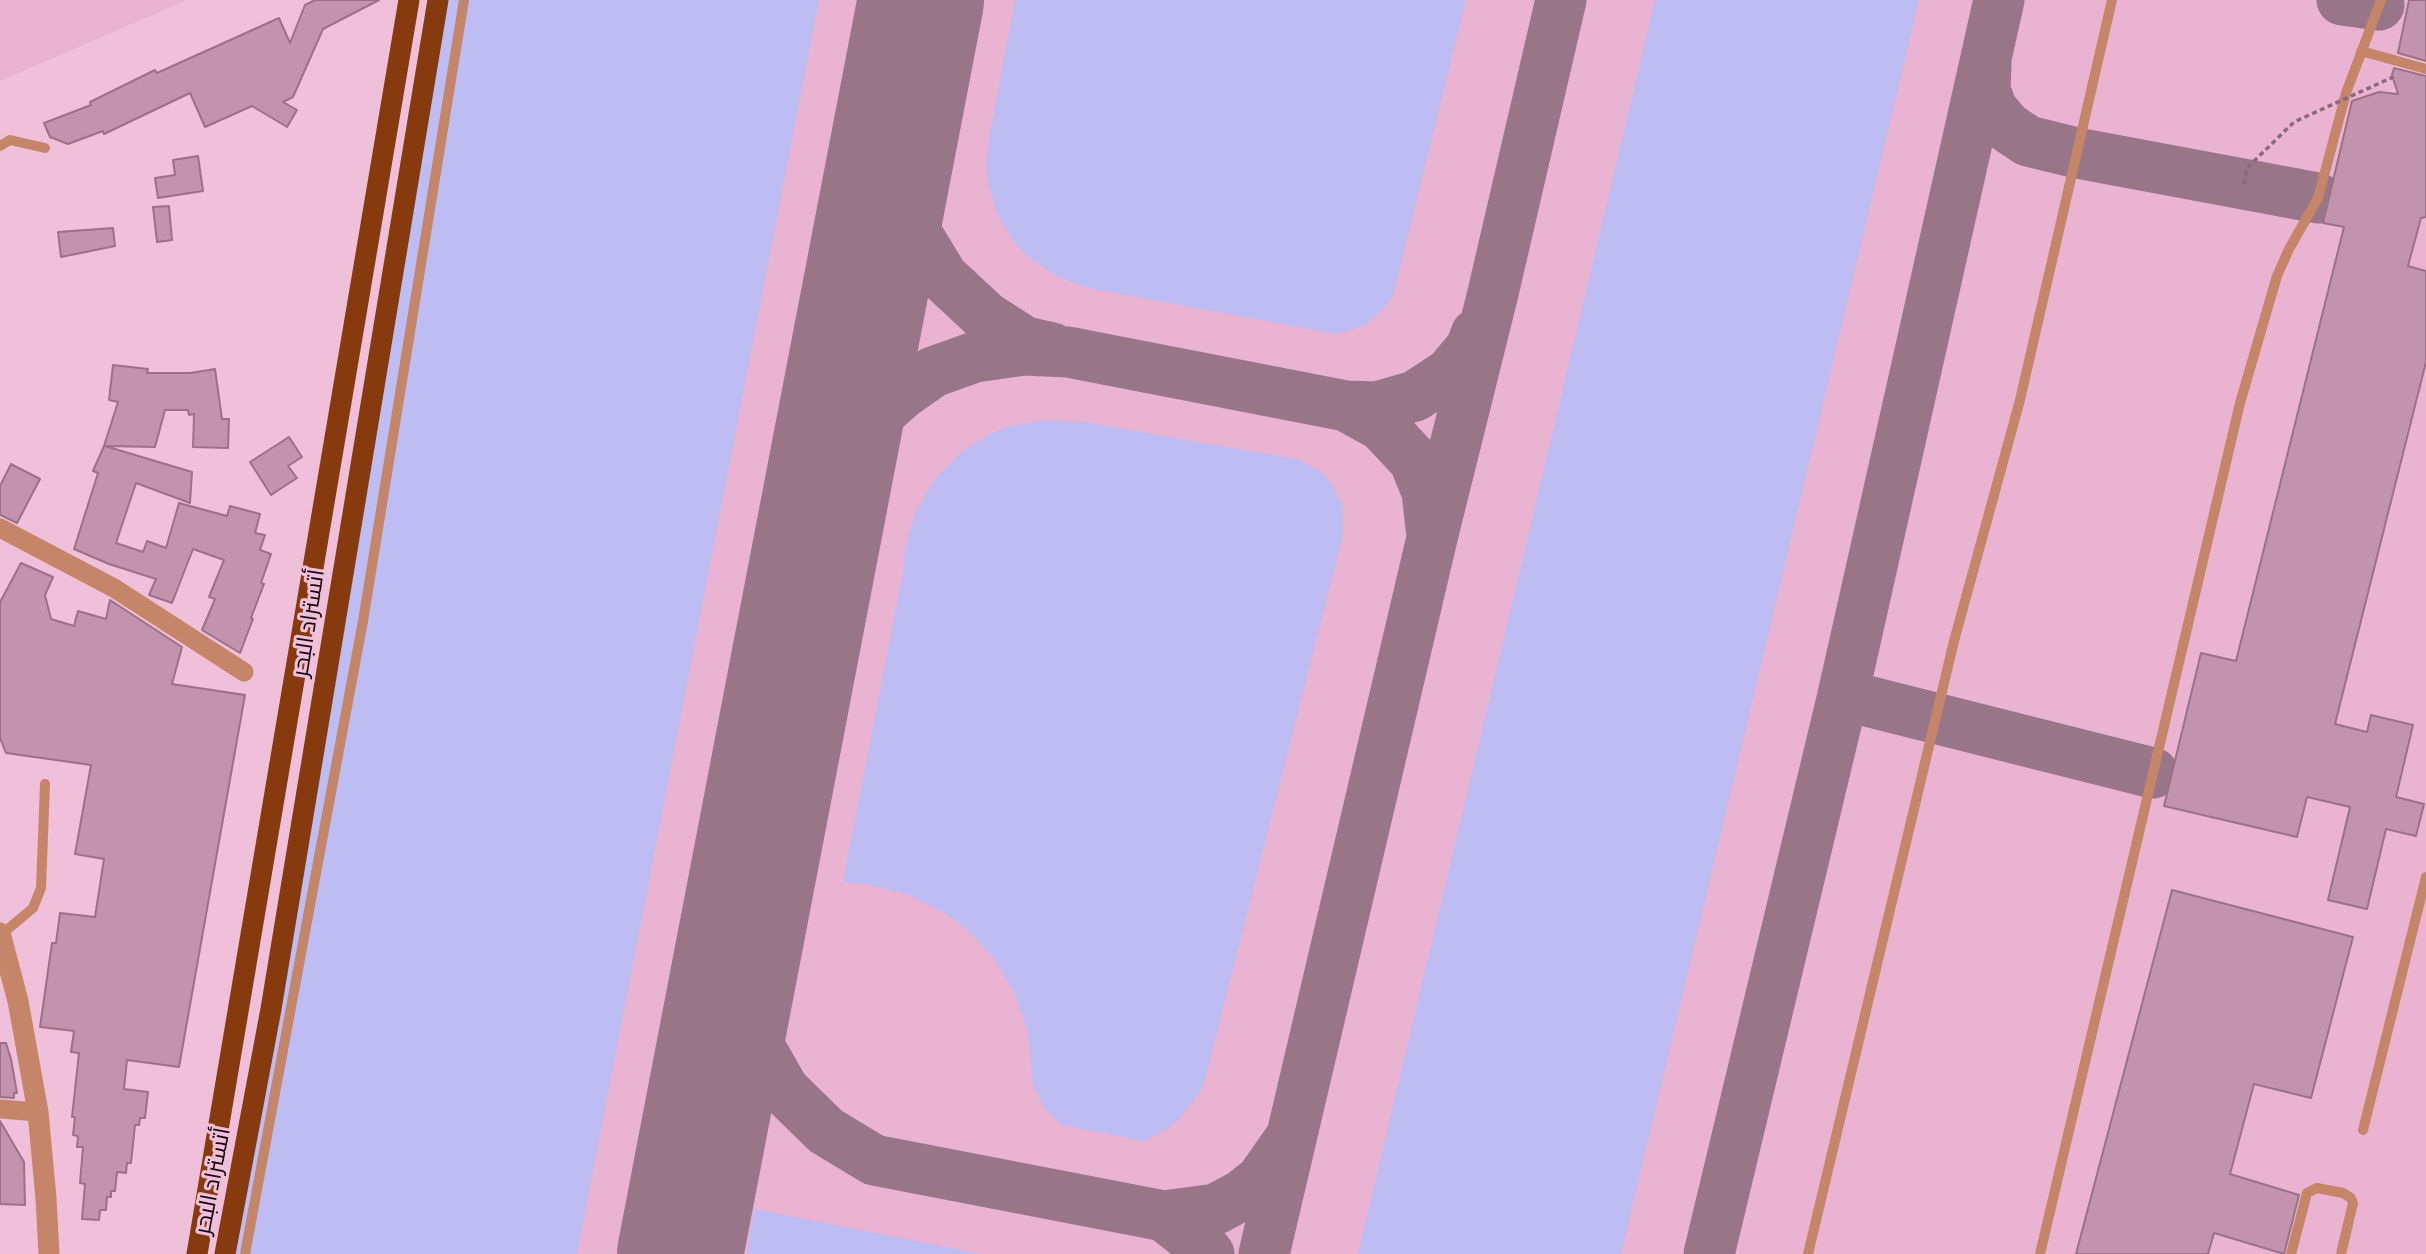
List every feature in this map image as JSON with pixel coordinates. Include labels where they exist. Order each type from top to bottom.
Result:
[{"type":"highway","name":"أتستراد البحر","points":[[197,1254],[409,0]]},
{"type":"highway","name":"أتستراد البحر","points":[[225,1254],[271,1009],[438,0]]},
{"type":"street","points":[[0,527],[114,588],[244,672]]},
{"type":"street","points":[[0,934],[18,1001],[38,1112],[49,1254]]},
{"type":"street","points":[[0,1109],[38,1112]]},
{"type":"lane","points":[[245,1254],[363,621],[464,0]]},
{"type":"lane","points":[[1808,1254],[1954,641],[2020,400],[2112,0]]},
{"type":"lane","points":[[2040,1254],[2240,402],[2277,276],[2288,249],[2318,198],[2339,114],[2381,0]]},
{"type":"lane","points":[[2361,51],[2426,69]]},
{"type":"lane","points":[[0,146],[10,140],[45,148]]},
{"type":"lane","points":[[0,934],[33,908],[41,888],[45,784]]},
{"type":"lane","points":[[2363,1130],[2426,877]]},
{"type":"lane","points":[[2291,1254],[2307,1193],[2317,1188],[2343,1193],[2351,1198],[2353,1203],[2341,1254]]},
{"type":"path","points":[[2244,184],[2247,169],[2294,122],[2393,77]]},
{"type":"shaded area","points":[[0,0],[188,0],[0,81]]},
{"type":"shaded area","points":[[448,0],[819,0],[577,1254],[227,1254]]},
{"type":"shaded area","points":[[452,0],[2426,0],[2426,62],[2397,55],[2392,74],[2395,84],[2391,93],[2386,93],[2426,150],[2426,1254],[237,1254]]},
{"type":"shaded area","points":[[1015,0],[1466,0],[1393,296],[1387,305],[1361,327],[1336,334],[1089,288],[1056,276],[1027,256],[1015,243],[997,214],[986,166]]},
{"type":"shaded area","points":[[1655,0],[1919,0],[1621,1254],[1358,1254]]},
{"type":"shaded area","points":[[1047,420],[1085,422],[1301,460],[1324,474],[1332,484],[1343,508],[1343,534],[1206,1076],[1200,1092],[1180,1118],[1144,1141],[1062,1125],[1044,1107],[1033,1085],[1028,1033],[1015,994],[994,958],[964,927],[946,914],[907,894],[843,882],[904,567],[905,549],[915,513],[934,480],[960,453],[992,433],[1010,426]]},
{"type":"shaded area","points":[[754,1209],[982,1254],[747,1254]]},
{"type":"building","points":[[315,0],[379,0],[323,29],[293,97],[283,102],[297,110],[287,127],[252,106],[205,127],[190,93],[104,134],[103,131],[68,144],[50,137],[44,123],[91,105],[90,102],[155,70],[157,73],[279,18],[290,43],[305,5]]},
{"type":"building","points":[[2409,0],[2426,0],[2426,61],[2398,53]]},
{"type":"building","points":[[2394,68],[2426,76],[2426,217],[2421,218],[2408,266],[2426,271],[2426,362],[2335,724],[2367,732],[2371,715],[2413,725],[2396,797],[2424,804],[2416,836],[2386,829],[2367,909],[2328,900],[2350,807],[2307,797],[2297,837],[2164,806],[2201,653],[2236,661],[2344,227],[2323,223],[2352,101],[2379,92],[2398,94],[2392,75]]},
{"type":"building","points":[[198,156],[203,191],[158,198],[155,178],[175,175],[173,160]]},
{"type":"building","points":[[169,206],[172,240],[157,242],[153,207]]},
{"type":"building","points":[[113,228],[115,246],[61,257],[58,232]]},
{"type":"building","points":[[113,365],[148,369],[147,373],[190,373],[215,369],[222,419],[229,419],[228,448],[193,447],[194,414],[189,415],[188,410],[165,410],[155,447],[105,446],[192,472],[190,503],[136,483],[116,543],[143,552],[147,541],[166,548],[179,503],[227,516],[230,506],[260,514],[255,533],[265,535],[260,550],[271,554],[261,583],[264,584],[240,653],[202,630],[215,599],[209,597],[224,560],[193,549],[172,603],[149,595],[156,579],[74,549],[98,473],[93,471],[118,402],[109,400]]},
{"type":"building","points":[[289,437],[302,457],[288,466],[297,478],[271,495],[250,462]]},
{"type":"building","points":[[11,464],[40,479],[17,523],[0,515],[0,486]]},
{"type":"building","points":[[21,563],[53,577],[45,595],[51,619],[74,626],[78,611],[106,619],[110,600],[182,647],[172,684],[245,695],[179,1067],[127,1060],[124,1089],[148,1092],[145,1118],[140,1118],[139,1125],[135,1125],[131,1163],[127,1163],[126,1173],[117,1172],[115,1191],[111,1191],[111,1197],[107,1197],[106,1210],[100,1210],[99,1220],[82,1219],[85,1184],[80,1183],[83,1147],[77,1147],[78,1136],[73,1135],[75,1117],[72,1117],[79,1053],[71,1052],[74,1031],[40,1027],[52,943],[56,943],[60,913],[95,917],[104,859],[75,854],[91,765],[6,753],[0,738],[0,602]]},
{"type":"building","points":[[2172,890],[2353,937],[2311,1098],[2254,1084],[2230,1174],[2299,1195],[2284,1254],[2214,1233],[2208,1254],[2076,1254]]},
{"type":"building","points":[[0,1043],[6,1043],[11,1059],[17,1093],[14,1093],[14,1098],[0,1097]]},
{"type":"building","points":[[0,1121],[24,1162],[25,1205],[0,1204]]},
{"type":"taxiway","points":[[1264,1254],[1561,0]]},
{"type":"taxiway","points":[[1709,1254],[1843,695],[1999,0]]},
{"type":"taxiway","points":[[2342,0],[2379,5]]},
{"type":"taxiway","points":[[1986,64],[1985,90],[1992,109],[2007,127],[2028,141],[2077,153],[2318,198]]},
{"type":"taxiway","points":[[896,127],[897,153],[905,194],[918,236],[943,277],[986,317],[1025,342],[1052,348]]},
{"type":"taxiway","points":[[1346,406],[1377,407],[1415,396],[1450,373],[1471,348],[1476,334]]},
{"type":"taxiway","points":[[814,556],[840,466],[878,415],[933,372],[975,357],[1024,350],[1068,352],[1346,406],[1382,426],[1414,460],[1427,492],[1431,528]]},
{"type":"taxiway","points":[[1843,695],[2153,773]]},
{"type":"taxiway","points":[[736,960],[756,1041],[784,1090],[826,1131],[874,1160],[1164,1216],[1209,1254]]},
{"type":"taxiway","points":[[1164,1216],[1216,1209],[1242,1195],[1261,1180],[1287,1143]]},
{"type":"runway","points":[[680,1254],[921,0]]}]
